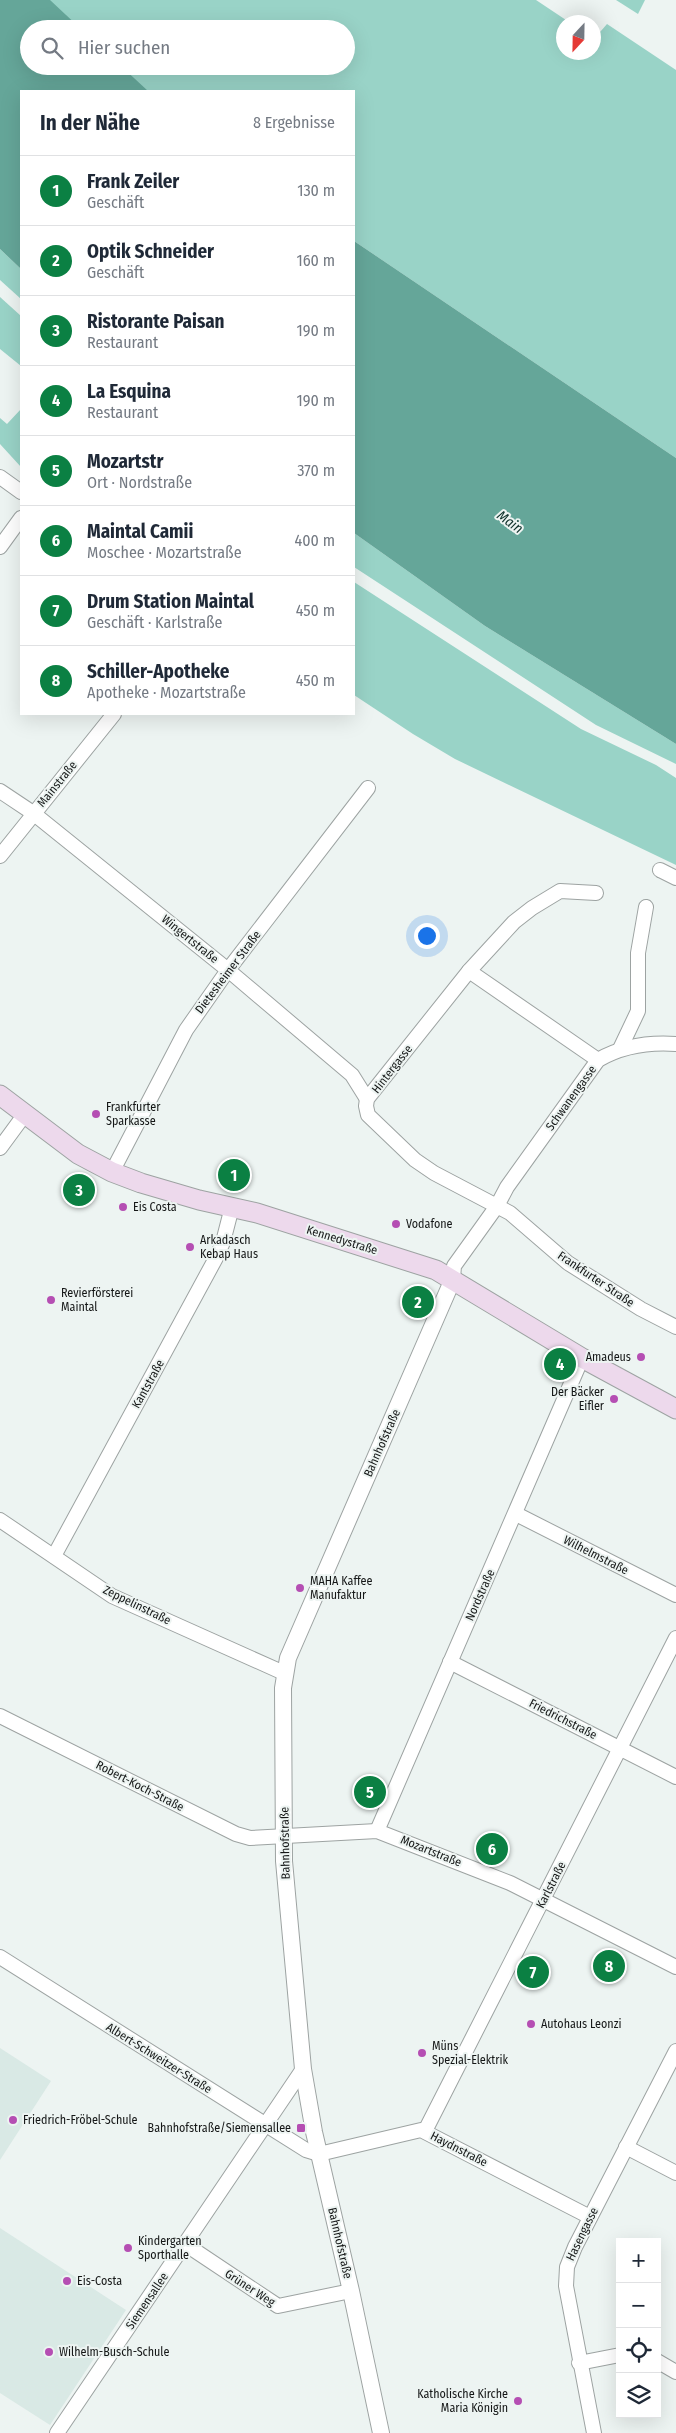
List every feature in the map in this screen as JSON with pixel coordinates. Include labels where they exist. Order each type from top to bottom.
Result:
[{"type":"main road","name":"Kennedystraße","points":[[0,1094],[78,1154],[112,1172],[141,1183],[402,1258],[453,1279],[582,1358],[676,1409]]},
{"type":"street","points":[[0,477],[20,491]]},
{"type":"street","points":[[0,547],[20,519]]},
{"type":"street","name":"Mainstraße","points":[[0,856],[113,715]]},
{"type":"street","name":"Dietesheimer Straße","points":[[112,1172],[182,1036],[228,970],[368,788]]},
{"type":"street","name":"Wingertstraße","points":[[0,791],[33,814],[228,970],[352,1075],[368,1099]]},
{"type":"street","points":[[660,870],[676,878]]},
{"type":"street","name":"Hintergasse","points":[[497,1206],[434,1173],[415,1160],[368,1116],[366,1106],[368,1099],[469,972],[514,922],[548,897],[560,891],[596,893]]},
{"type":"street","points":[[620,1048],[638,1011],[638,953],[646,907]]},
{"type":"street","points":[[469,972],[598,1060]]},
{"type":"street","name":"Schwanengasse","points":[[453,1279],[454,1266],[497,1206],[507,1187],[598,1060],[620,1048],[642,1044],[676,1044]]},
{"type":"street","points":[[0,1148],[25,1114]]},
{"type":"street","name":"Frankfurter Straße","points":[[497,1206],[519,1218],[547,1245],[575,1267],[641,1309],[676,1328]]},
{"type":"street","name":"Kantstraße","points":[[54,1556],[217,1256],[224,1242],[232,1208]]},
{"type":"street","name":"Bahnhofstraße","points":[[381,2433],[352,2292],[319,2154],[302,2068],[286,1886],[284,1836],[284,1673],[288,1658],[453,1279]]},
{"type":"street","name":"Nordstraße","points":[[377,1831],[582,1358]]},
{"type":"street","name":"Wilhelmstraße","points":[[516,1514],[676,1595]]},
{"type":"street","name":"Zeppelinstraße","points":[[0,1520],[112,1596],[284,1673]]},
{"type":"street","name":"Karlstraße","points":[[425,2131],[676,1638]]},
{"type":"street","name":"Friedrichstraße","points":[[450,1662],[676,1777]]},
{"type":"street","name":"Robert-Koch-Straße","points":[[0,1716],[236,1834],[250,1838],[284,1836]]},
{"type":"street","name":"Mozartstraße","points":[[284,1836],[377,1831],[510,1883],[676,1967]]},
{"type":"street","name":"Albert-Schweitzer-Straße","points":[[0,1957],[265,2125],[306,2150],[319,2154]]},
{"type":"street","name":"Hasengasse","points":[[594,2433],[579,2362],[566,2275],[570,2259],[590,2217],[676,2051]]},
{"type":"street","name":"Siemensallee","points":[[57,2433],[302,2068]]},
{"type":"street","name":"Haydnstraße","points":[[319,2154],[418,2130],[425,2131],[590,2217]]},
{"type":"street","points":[[626,2147],[676,2173]]},
{"type":"street","name":"Grüner Weg","points":[[185,2244],[278,2306],[352,2292]]},
{"type":"street","points":[[579,2362],[616,2357]]},
{"type":"street","points":[[661,2363],[676,2372]]},
{"type":"shaded area","points":[[49,0],[536,0],[558,15],[556,15],[556,60],[601,60],[601,31],[607,24],[676,70],[676,458],[355,242],[355,90],[145,90],[129,75],[355,75],[355,20],[70,20]]},
{"type":"shaded area","points":[[616,0],[645,0],[638,14]]},
{"type":"shaded area","points":[[0,249],[20,268],[20,298],[0,280]]},
{"type":"shaded area","points":[[0,297],[20,315],[20,365],[0,349]]},
{"type":"shaded area","points":[[20,410],[20,466],[0,444],[0,418],[7,424]]},
{"type":"shaded area","points":[[355,534],[485,626],[676,744],[676,764],[596,725],[355,568]]},
{"type":"shaded area","points":[[355,583],[581,729],[656,765],[676,778],[676,865],[455,759],[355,696]]},
{"type":"shaded area","name":"Friedrich-Fröbel-Schule","points":[[0,2048],[51,2081],[0,2160]]},
{"type":"shaded area","name":"Wilhelm-Busch-Schule","points":[[0,2228],[126,2310],[50,2425],[0,2393]]},
{"type":"water","points":[[0,0],[50,0],[71,20],[20,20],[20,75],[131,75],[147,90],[20,90],[20,268],[0,249]]},
{"type":"water","name":"Main","points":[[355,242],[676,458],[676,744],[485,626],[355,534]]},
{"type":"place","name":"Frankfurter Sparkasse","points":[[96,1114]]},
{"type":"place","name":"Frank Zeiler","points":[[234,1175]]},
{"type":"place","name":"Ristorante Paisan","points":[[79,1190]]},
{"type":"place","name":"Eis Costa","points":[[123,1207]]},
{"type":"place","name":"Vodafone","points":[[396,1224]]},
{"type":"place","name":"Arkadasch Kebap Haus","points":[[190,1247]]},
{"type":"place","name":"Revierförsterei Maintal","points":[[51,1300]]},
{"type":"place","name":"Optik Schneider","points":[[418,1302]]},
{"type":"place","name":"Amadeus","points":[[641,1357]]},
{"type":"place","name":"La Esquina","points":[[560,1364]]},
{"type":"place","name":"Der Bäcker Eifler","points":[[614,1399]]},
{"type":"place","name":"MAHA Kaffee Manufaktur","points":[[300,1588]]},
{"type":"place","name":"Mozartstr","points":[[370,1792]]},
{"type":"place","name":"Maintal Camii","points":[[492,1849]]},
{"type":"place","name":"Schiller-Apotheke","points":[[609,1966]]},
{"type":"place","name":"Drum Station Maintal","points":[[533,1972]]},
{"type":"place","name":"Autohaus Leonzi","points":[[531,2024]]},
{"type":"place","name":"Müns Spezial-Elektrik","points":[[422,2053]]},
{"type":"place","name":"Friedrich-Fröbel-Schule","points":[[13,2120]]},
{"type":"place","name":"Bahnhofstraße/Siemensallee","points":[[301,2128]]},
{"type":"place","name":"Kindergarten Sporthalle","points":[[128,2248]]},
{"type":"place","name":"Eis-Costa","points":[[67,2281]]},
{"type":"place","name":"Wilhelm-Busch-Schule","points":[[49,2352]]},
{"type":"place","name":"Katholische Kirche Maria Königin","points":[[518,2401]]}]
